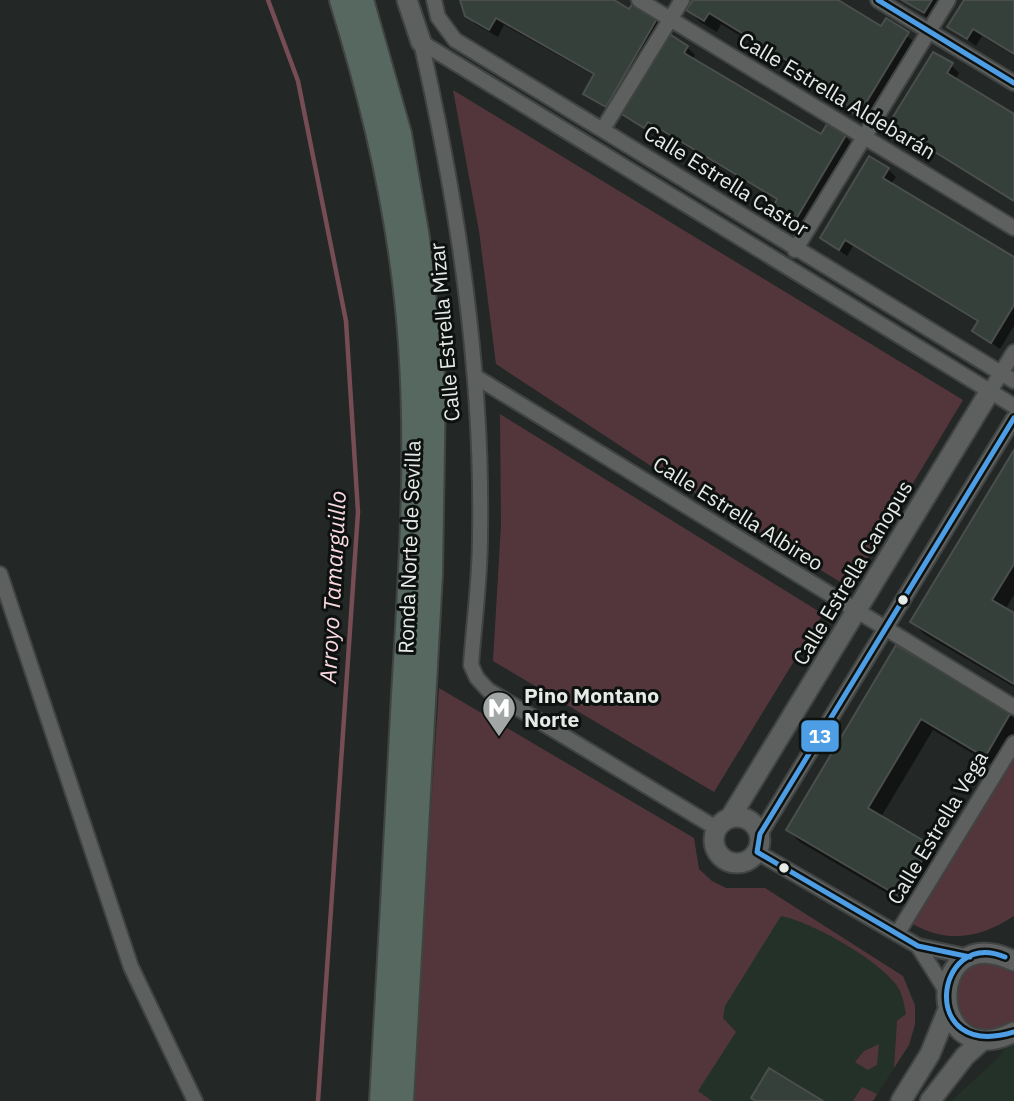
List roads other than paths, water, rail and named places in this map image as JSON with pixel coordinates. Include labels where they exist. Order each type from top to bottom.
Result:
[{"type":"highway","name":"Ronda Norte de Sevilla","points":[[342,0],[380,138],[390,187],[404,276],[413,385],[415,463],[411,577],[382,1101]]},
{"type":"highway","name":"Ronda Norte de Sevilla","points":[[361,0],[399,134],[417,238],[433,385],[430,574],[401,1101]]},
{"type":"street","name":"Calle Estrella Mizar","points":[[407,0],[421,42],[463,255],[476,377],[480,538],[471,665],[488,690],[723,823]]},
{"type":"street","name":"Calle Estrella Castor","points":[[434,0],[438,17],[454,40],[603,129],[795,250],[1008,377]]},
{"type":"street","name":"Calle Estrella Aldebarán","points":[[639,0],[1014,228]]},
{"type":"street","points":[[603,129],[682,0]]},
{"type":"street","points":[[878,0],[1014,83]]},
{"type":"street","points":[[795,250],[948,0]]},
{"type":"street","name":"Calle Estrella Castor","points":[[421,42],[1014,406]]},
{"type":"street","name":"Calle Estrella Canopus","points":[[723,823],[990,391],[1008,377],[1014,352]]},
{"type":"street","name":"Calle Estrella Albireo","points":[[476,377],[1014,707]]},
{"type":"street","points":[[1014,418],[759,843],[740,864],[721,858],[715,849],[723,823],[748,820],[759,843],[918,946],[970,957],[1006,957],[1014,939]]},
{"type":"street","points":[[0,574],[131,967],[195,1101]]},
{"type":"street","name":"Calle Estrella Vega","points":[[898,934],[1014,743]]},
{"type":"street","points":[[918,946],[945,989],[947,1012],[955,1025],[968,1035],[983,1040],[999,1039],[1014,1033]]},
{"type":"street","points":[[945,989],[958,964],[970,957]]},
{"type":"street","points":[[901,1101],[930,1054],[947,1012]]},
{"type":"street","points":[[930,1101],[957,1066],[983,1040]]},
{"type":"waterway","name":"Arroyo Tamarguillo","points":[[268,0],[298,81],[346,321],[358,512],[318,1101]]},
{"type":"place","name":"Pino Montano Norte","points":[[499,738]]}]
